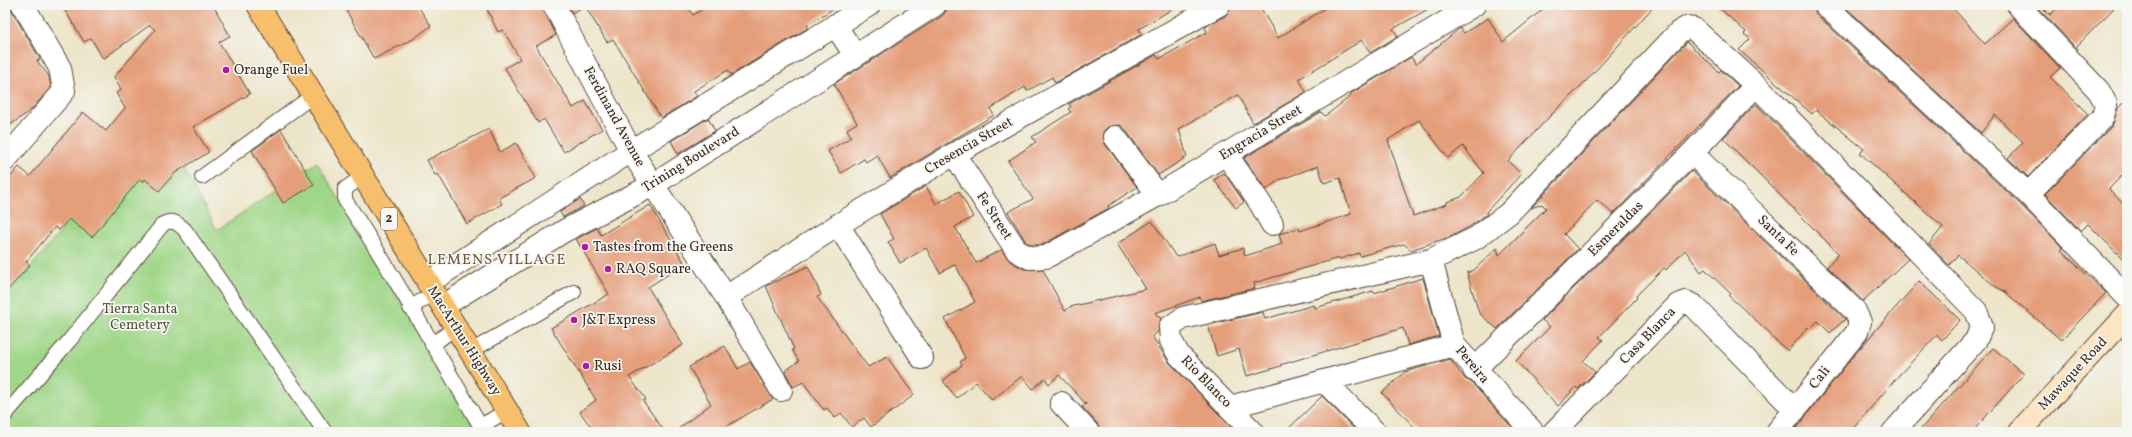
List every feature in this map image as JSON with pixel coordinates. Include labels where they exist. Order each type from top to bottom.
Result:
[{"type":"highway","name":"MacArthur Highway","points":[[258,5],[315,94],[363,176],[508,410],[520,432]]},
{"type":"main road","name":"Mawaque Road","points":[[2019,432],[2127,315]]},
{"type":"street","points":[[5,160],[62,95],[64,86],[60,68],[23,5]]},
{"type":"street","name":"Ferdinand Avenue","points":[[554,5],[631,151],[726,297],[781,390]]},
{"type":"street","points":[[435,294],[631,151],[835,24],[870,5]]},
{"type":"street","name":"Trining Boulevard","points":[[435,294],[564,231],[653,185],[935,5]]},
{"type":"street","name":"Cresencia Street","points":[[726,297],[838,225],[954,154],[1219,5]]},
{"type":"street","name":"Engracia Street","points":[[1046,258],[1158,195],[1474,5]]},
{"type":"street","points":[[1825,5],[2028,194],[2127,296]]},
{"type":"street","points":[[2018,5],[2099,90],[2106,104],[2103,117],[2028,194]]},
{"type":"street","points":[[835,24],[855,55]]},
{"type":"street","points":[[1431,260],[1476,238],[1508,213],[1679,32],[1686,28],[1694,29],[1756,85],[1976,311],[1982,326],[1976,340],[1893,432]]},
{"type":"street","name":"Esmeraldas","points":[[1474,370],[1692,153],[1756,85]]},
{"type":"street","points":[[1115,137],[1158,195]]},
{"type":"street","name":"Santa Fe","points":[[1692,153],[1855,311],[1860,322]]},
{"type":"street","name":"Fe Street","points":[[954,154],[1017,251],[1030,258],[1046,258]]},
{"type":"street","points":[[1226,154],[1260,203],[1272,224]]},
{"type":"street","points":[[838,225],[922,358]]},
{"type":"street","name":"Rio Blanco","points":[[1254,432],[1179,355],[1171,341],[1170,327],[1183,318],[1431,260]]},
{"type":"street","name":"Pereira","points":[[1431,260],[1454,345],[1474,370],[1533,432]]},
{"type":"street","name":"Casa Blanca","points":[[1554,432],[1678,305],[1686,302],[1694,306],[1795,410]]},
{"type":"street","name":"Cali","points":[[1777,432],[1857,332],[1860,322]]},
{"type":"street","points":[[1230,407],[1454,345]]},
{"type":"street","points":[[1324,381],[1375,432]]},
{"type":"street","points":[[1061,403],[1088,432]]},
{"type":"lane","points":[[202,177],[315,94]]},
{"type":"lane","points":[[363,176],[345,189],[345,200],[384,258],[410,308],[483,429],[508,410]]},
{"type":"lane","points":[[5,415],[69,341],[163,224],[168,221],[173,221],[185,230],[325,432]]},
{"type":"lane","points":[[471,351],[574,292]]},
{"type":"lane","points":[[410,308],[435,294]]},
{"type":"lane","points":[[432,345],[456,327]]},
{"type":"green space","name":"Tierra Santa Cemetery","points":[[152,124],[186,172],[217,230],[317,162],[479,432],[5,432],[5,297]]},
{"type":"building","points":[[5,5],[11,5],[12,11],[40,59],[37,61],[49,76],[51,87],[31,110],[5,129]]},
{"type":"building","points":[[62,5],[213,5],[230,36],[219,42],[250,94],[193,127],[209,152],[175,173],[159,191],[145,179],[143,182],[140,179],[92,237],[69,219],[59,230],[55,227],[26,262],[30,265],[5,293],[5,183],[19,167],[30,176],[83,112],[106,131],[125,108],[116,93],[121,90],[114,77],[155,30],[150,25],[103,59],[91,38],[84,42]]},
{"type":"building","points":[[343,5],[417,5],[431,26],[413,39],[374,59]]},
{"type":"building","points":[[485,5],[542,5],[556,35],[536,46],[573,108],[585,101],[602,129],[564,152],[544,119],[538,123],[505,68],[520,59],[503,30],[498,32]]},
{"type":"building","points":[[568,5],[687,5],[693,15],[709,5],[839,5],[807,25],[808,28],[731,75],[728,70],[694,91],[697,96],[661,118],[613,39],[607,42],[585,6],[572,13]]},
{"type":"building","points":[[947,5],[1179,5],[1139,29],[1142,34],[1055,83],[1052,77],[1027,91],[1025,87],[990,109],[994,115],[890,178],[877,155],[866,162],[864,159],[841,173],[828,151],[851,137],[847,129],[857,123],[834,84],[942,16],[946,11]]},
{"type":"building","points":[[1236,5],[1259,5],[1278,38],[1330,5],[1435,5],[1393,29],[1398,36],[1370,53],[1362,40],[1299,79],[1306,92],[1253,123],[1238,95],[1179,129],[1187,157],[1158,175],[1125,129],[1120,125],[1108,127],[1103,132],[1105,144],[1137,187],[1108,206],[1109,208],[1042,245],[1033,245],[1026,242],[1008,212],[1033,199],[1008,161],[1036,142],[1032,137],[1071,112],[1068,109],[1071,107],[1069,104],[1156,55],[1159,59],[1207,32],[1205,27],[1225,16],[1231,8]]},
{"type":"building","points":[[1548,5],[1655,5],[1587,80],[1550,116],[1508,161],[1521,174],[1486,212],[1487,214],[1469,227],[1452,236],[1411,250],[1404,244],[1360,256],[1359,253],[1254,283],[1255,288],[1201,301],[1200,297],[1155,313],[1161,319],[1158,332],[1152,336],[1168,361],[1236,432],[1100,432],[1097,423],[1082,407],[1086,404],[1059,375],[1049,384],[1045,378],[1033,389],[1022,376],[992,400],[976,382],[957,398],[943,381],[962,365],[960,362],[965,358],[945,319],[975,302],[956,266],[954,265],[940,273],[926,248],[900,263],[888,242],[894,239],[880,214],[926,186],[936,204],[959,191],[973,217],[955,227],[976,263],[1001,250],[1011,262],[1024,269],[1043,270],[1065,311],[1070,307],[1146,289],[1117,244],[1152,221],[1176,257],[1215,243],[1219,255],[1243,248],[1245,256],[1282,244],[1279,234],[1299,228],[1300,231],[1351,214],[1340,178],[1324,183],[1318,166],[1279,180],[1266,190],[1244,158],[1321,112],[1325,116],[1351,96],[1350,94],[1411,57],[1416,64],[1460,28],[1464,33],[1488,18],[1503,42]],"holes":[[[1419,120],[1448,158],[1463,146],[1484,173],[1461,197],[1447,202],[1447,204],[1413,216],[1388,140]]]},
{"type":"building","points":[[1716,5],[1813,5],[1816,14],[2019,203],[2063,248],[2061,250],[2106,293],[2061,340],[2004,291],[1996,287],[1958,255],[1949,265],[1929,244],[1943,227],[1860,153],[1864,149],[1816,110],[1812,114],[1739,50],[1750,39],[1744,34],[1746,32]]},
{"type":"building","points":[[1843,5],[1950,5],[1985,44],[2013,18],[2060,68],[2050,77],[2088,114],[2028,177],[2008,158],[2023,142],[1995,115],[1981,133]]},
{"type":"building","points":[[2035,5],[2040,5],[2050,15],[2060,5],[2117,5],[2076,47],[2078,50]]},
{"type":"building","points":[[1687,42],[1719,72],[1721,70],[1738,86],[1613,214],[1597,200],[1564,234],[1578,249],[1497,329],[1479,313],[1467,273],[1474,270],[1497,248],[1499,255],[1546,208],[1542,204],[1531,208]]},
{"type":"building","points":[[2127,99],[2127,170],[2109,189],[2127,208],[2127,263],[2088,224],[2081,231],[2045,194],[2112,126],[2118,108]]},
{"type":"building","points":[[1756,104],[1908,259],[1863,301],[1827,267],[1839,254],[1723,138]]},
{"type":"building","points":[[708,118],[715,131],[678,154],[671,141]]},
{"type":"building","points":[[281,129],[314,185],[283,203],[252,151]]},
{"type":"building","points":[[489,129],[500,152],[516,143],[536,178],[499,198],[502,204],[467,224],[438,174],[435,175],[427,160]]},
{"type":"building","points":[[1692,171],[1845,319],[1830,333],[1818,321],[1810,329],[1808,327],[1788,351],[1770,336],[1771,334],[1729,296],[1731,294],[1705,269],[1701,272],[1685,250],[1666,270],[1664,268],[1636,296],[1637,298],[1599,337],[1603,340],[1583,361],[1595,372],[1578,389],[1576,387],[1558,406],[1516,361],[1550,327],[1542,320]]},
{"type":"building","points":[[1224,173],[1244,202],[1236,208],[1214,180]]},
{"type":"building","points":[[580,199],[584,206],[563,217],[560,212]]},
{"type":"building","points":[[650,205],[685,264],[648,287],[683,345],[629,377],[646,399],[643,401],[665,432],[595,432],[580,412],[596,400],[551,328],[609,294],[576,239],[597,228],[601,235]]},
{"type":"building","points":[[808,266],[821,295],[817,297],[868,367],[887,357],[914,395],[871,427],[864,418],[852,427],[841,413],[835,418],[827,408],[824,410],[803,382],[793,387],[785,371],[799,361],[792,350],[794,349],[766,286]]},
{"type":"building","points":[[1423,278],[1439,336],[1408,345],[1403,328],[1247,376],[1239,349],[1217,356],[1208,325],[1263,312],[1265,319],[1314,305],[1315,308],[1373,291],[1374,293]]},
{"type":"building","points":[[1919,281],[1960,320],[1942,340],[1937,335],[1900,374],[1850,432],[1793,432],[1855,354]]},
{"type":"building","points":[[725,346],[738,369],[750,362],[773,399],[717,432],[674,432],[711,404],[689,367]]},
{"type":"building","points":[[1993,348],[2024,374],[1972,432],[1918,432]]},
{"type":"building","points":[[1450,359],[1465,379],[1471,382],[1516,432],[1419,432],[1382,393],[1405,372]]},
{"type":"building","points":[[1322,396],[1357,432],[1285,432]]},
{"type":"place","name":"Orange Fuel","points":[[226,70]]},
{"type":"place","name":"Tastes from the Greens","points":[[585,247]]},
{"type":"place","name":"RAQ Square","points":[[608,269]]},
{"type":"place","name":"J&T Express","points":[[574,320]]},
{"type":"place","name":"Rusi","points":[[586,366]]},
{"type":"district","name":"LEMENS VILLAGE","points":[[497,260]]}]
